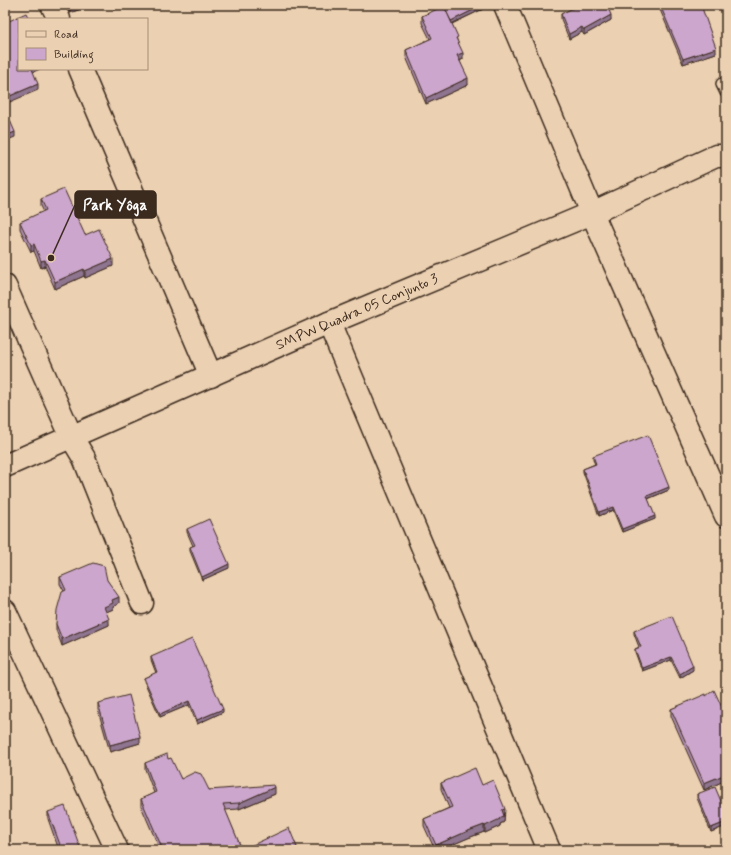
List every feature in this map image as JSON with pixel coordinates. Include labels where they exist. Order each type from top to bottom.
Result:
[{"type":"street","points":[[52,5],[58,18]]},
{"type":"street","points":[[505,5],[592,212],[726,516]]},
{"type":"street","points":[[80,70],[211,376]]},
{"type":"street","name":"SMPW Quadra 05 Conjunto 3","points":[[5,466],[72,438],[329,323],[718,158]]},
{"type":"street","points":[[5,286],[72,438],[84,458],[142,603]]},
{"type":"street","points":[[329,323],[549,850]]},
{"type":"street","points":[[5,611],[117,850]]},
{"type":"building","points":[[69,5],[82,5],[70,10]]},
{"type":"building","points":[[443,5],[483,5],[451,21]]},
{"type":"building","points":[[579,5],[607,5],[611,15],[584,30],[582,27],[569,34],[561,14]]},
{"type":"building","points":[[660,5],[701,5],[716,48],[683,59]]},
{"type":"building","points":[[444,6],[458,37],[456,38],[463,53],[457,55],[468,78],[426,98],[406,50],[432,38],[422,16]]},
{"type":"building","points":[[26,13],[28,18],[18,18],[18,70],[32,70],[38,84],[5,98],[5,23]]},
{"type":"building","points":[[5,109],[15,132],[5,136]]},
{"type":"building","points":[[64,189],[85,235],[99,229],[113,259],[85,271],[84,269],[55,282],[45,260],[41,261],[34,244],[31,245],[20,222],[46,210],[41,199]]},
{"type":"building","points":[[648,435],[669,487],[647,496],[655,516],[622,529],[613,507],[599,512],[583,469],[596,464],[593,456]]},
{"type":"building","points":[[209,519],[229,564],[202,577],[190,547],[195,545],[187,529]]},
{"type":"building","points":[[93,563],[104,566],[107,580],[119,597],[112,600],[113,603],[104,607],[109,619],[62,639],[56,624],[57,610],[62,592],[66,590],[60,577]]},
{"type":"building","points":[[672,616],[693,666],[680,674],[671,657],[642,668],[635,649],[641,647],[634,631]]},
{"type":"building","points":[[192,639],[223,709],[197,720],[189,701],[160,714],[144,678],[157,672],[151,657]]},
{"type":"building","points":[[714,690],[726,716],[726,774],[704,783],[671,709],[706,694],[706,696]]},
{"type":"building","points":[[129,695],[140,737],[110,745],[98,703]]},
{"type":"building","points":[[167,754],[168,759],[171,758],[181,779],[195,772],[201,774],[209,790],[274,785],[275,787],[239,803],[223,804],[242,850],[163,850],[141,799],[156,792],[145,763]]},
{"type":"building","points":[[475,768],[482,785],[493,780],[505,809],[502,810],[504,816],[485,826],[484,825],[468,831],[436,845],[424,819],[452,807],[441,783]]},
{"type":"building","points":[[715,787],[726,813],[726,822],[711,828],[697,794]]},
{"type":"building","points":[[65,806],[81,850],[62,850],[48,812]]},
{"type":"building","points":[[289,828],[297,847],[290,850],[242,850]]},
{"type":"place","name":"Park Yôga","points":[[51,258]]}]
